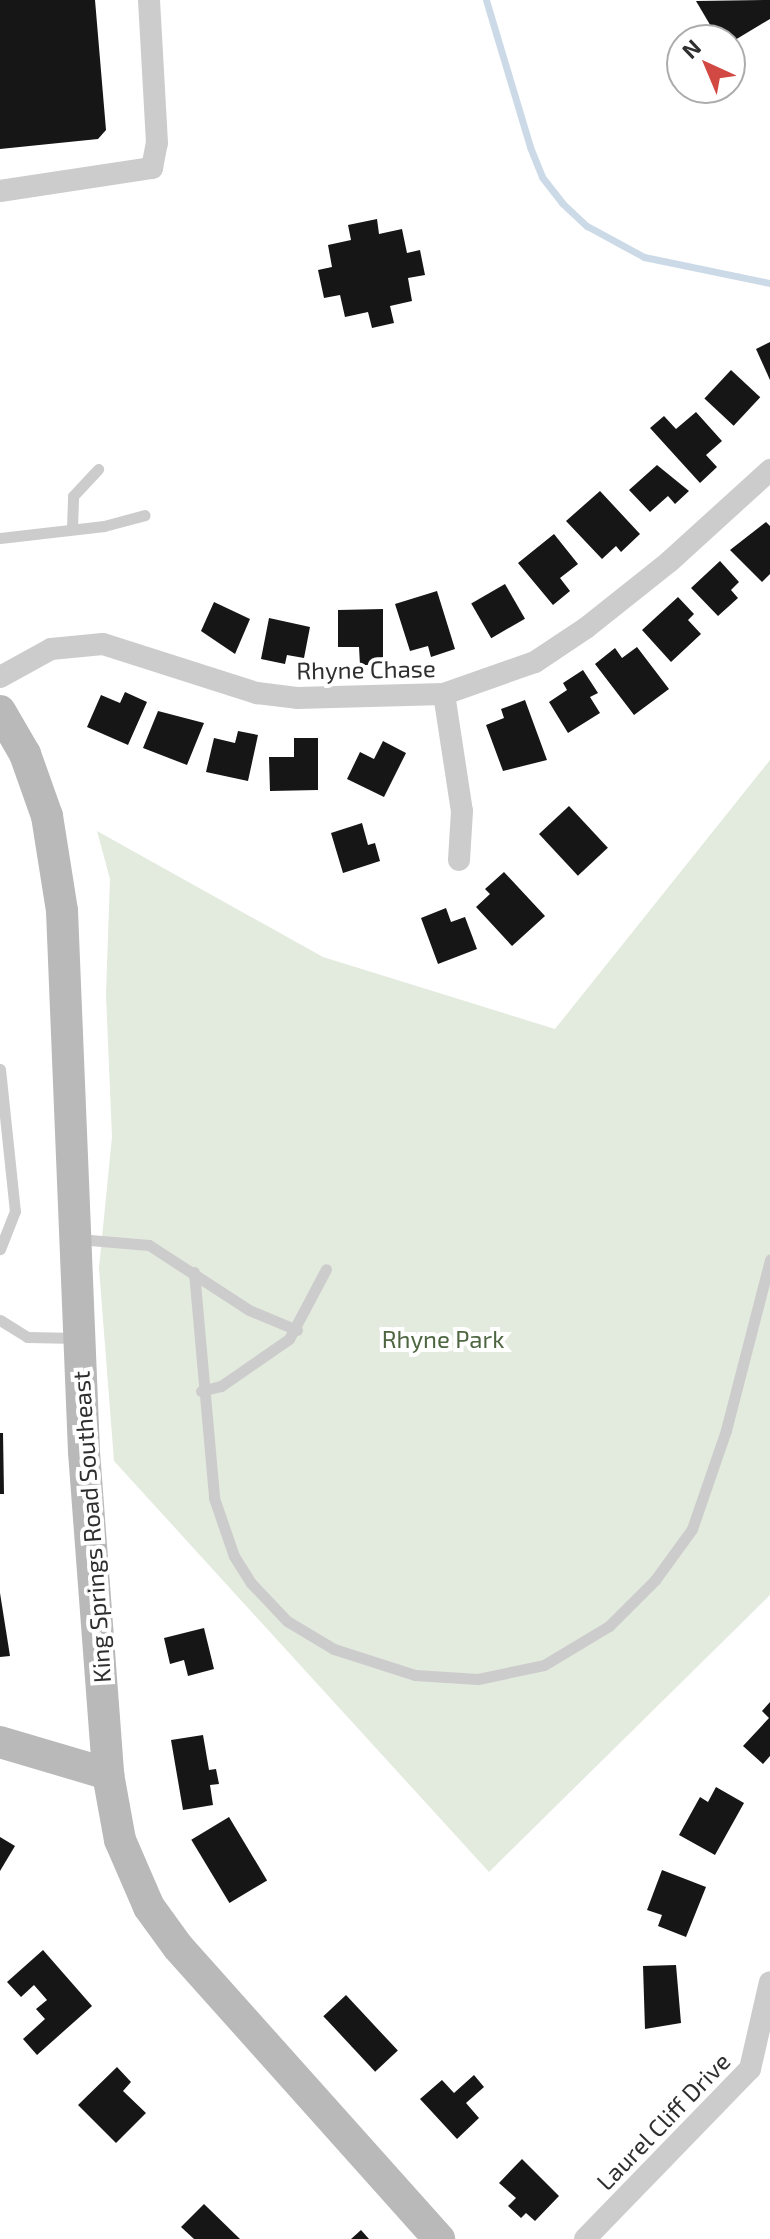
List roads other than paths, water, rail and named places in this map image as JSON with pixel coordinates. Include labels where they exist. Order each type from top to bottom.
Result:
[{"type":"street","points":[[0,191],[152,168],[157,143],[149,0]]},
{"type":"street","name":"Rhyne Chase","points":[[0,677],[51,649],[103,644],[257,693],[297,698],[444,694],[535,662],[586,628],[669,562],[770,470]]},
{"type":"street","points":[[444,694],[462,811],[459,860]]},
{"type":"street","name":"King Springs Road Southeast","points":[[0,711],[25,754],[53,845],[67,979],[77,1338],[108,1774],[128,1862],[163,1928],[439,2239]]},
{"type":"street","points":[[0,1742],[108,1774]]},
{"type":"street","name":"Laurel Cliff Drive","points":[[585,2239],[750,2069],[770,1982]]},
{"type":"lane","points":[[72,528],[73,496],[98,469]]},
{"type":"lane","points":[[0,538],[145,515]]},
{"type":"lane","points":[[0,1069],[15,1189],[15,1211],[1,1243]]},
{"type":"lane","points":[[74,1238],[149,1245],[249,1310],[297,1330]]},
{"type":"lane","points":[[194,1272],[201,1391],[214,1498],[223,1528],[251,1583],[287,1621],[334,1649],[415,1675],[478,1679],[544,1665],[609,1626],[655,1580],[692,1529],[726,1430],[770,1260]]},
{"type":"lane","points":[[201,1391],[221,1386],[251,1367],[297,1330],[326,1269]]},
{"type":"lane","points":[[0,1320],[27,1337],[77,1338]]},
{"type":"waterway","points":[[486,0],[530,147],[542,177],[562,203],[587,226],[644,257],[770,283]]},
{"type":"park label","name":"Rhyne Park","points":[[443,1339]]}]
